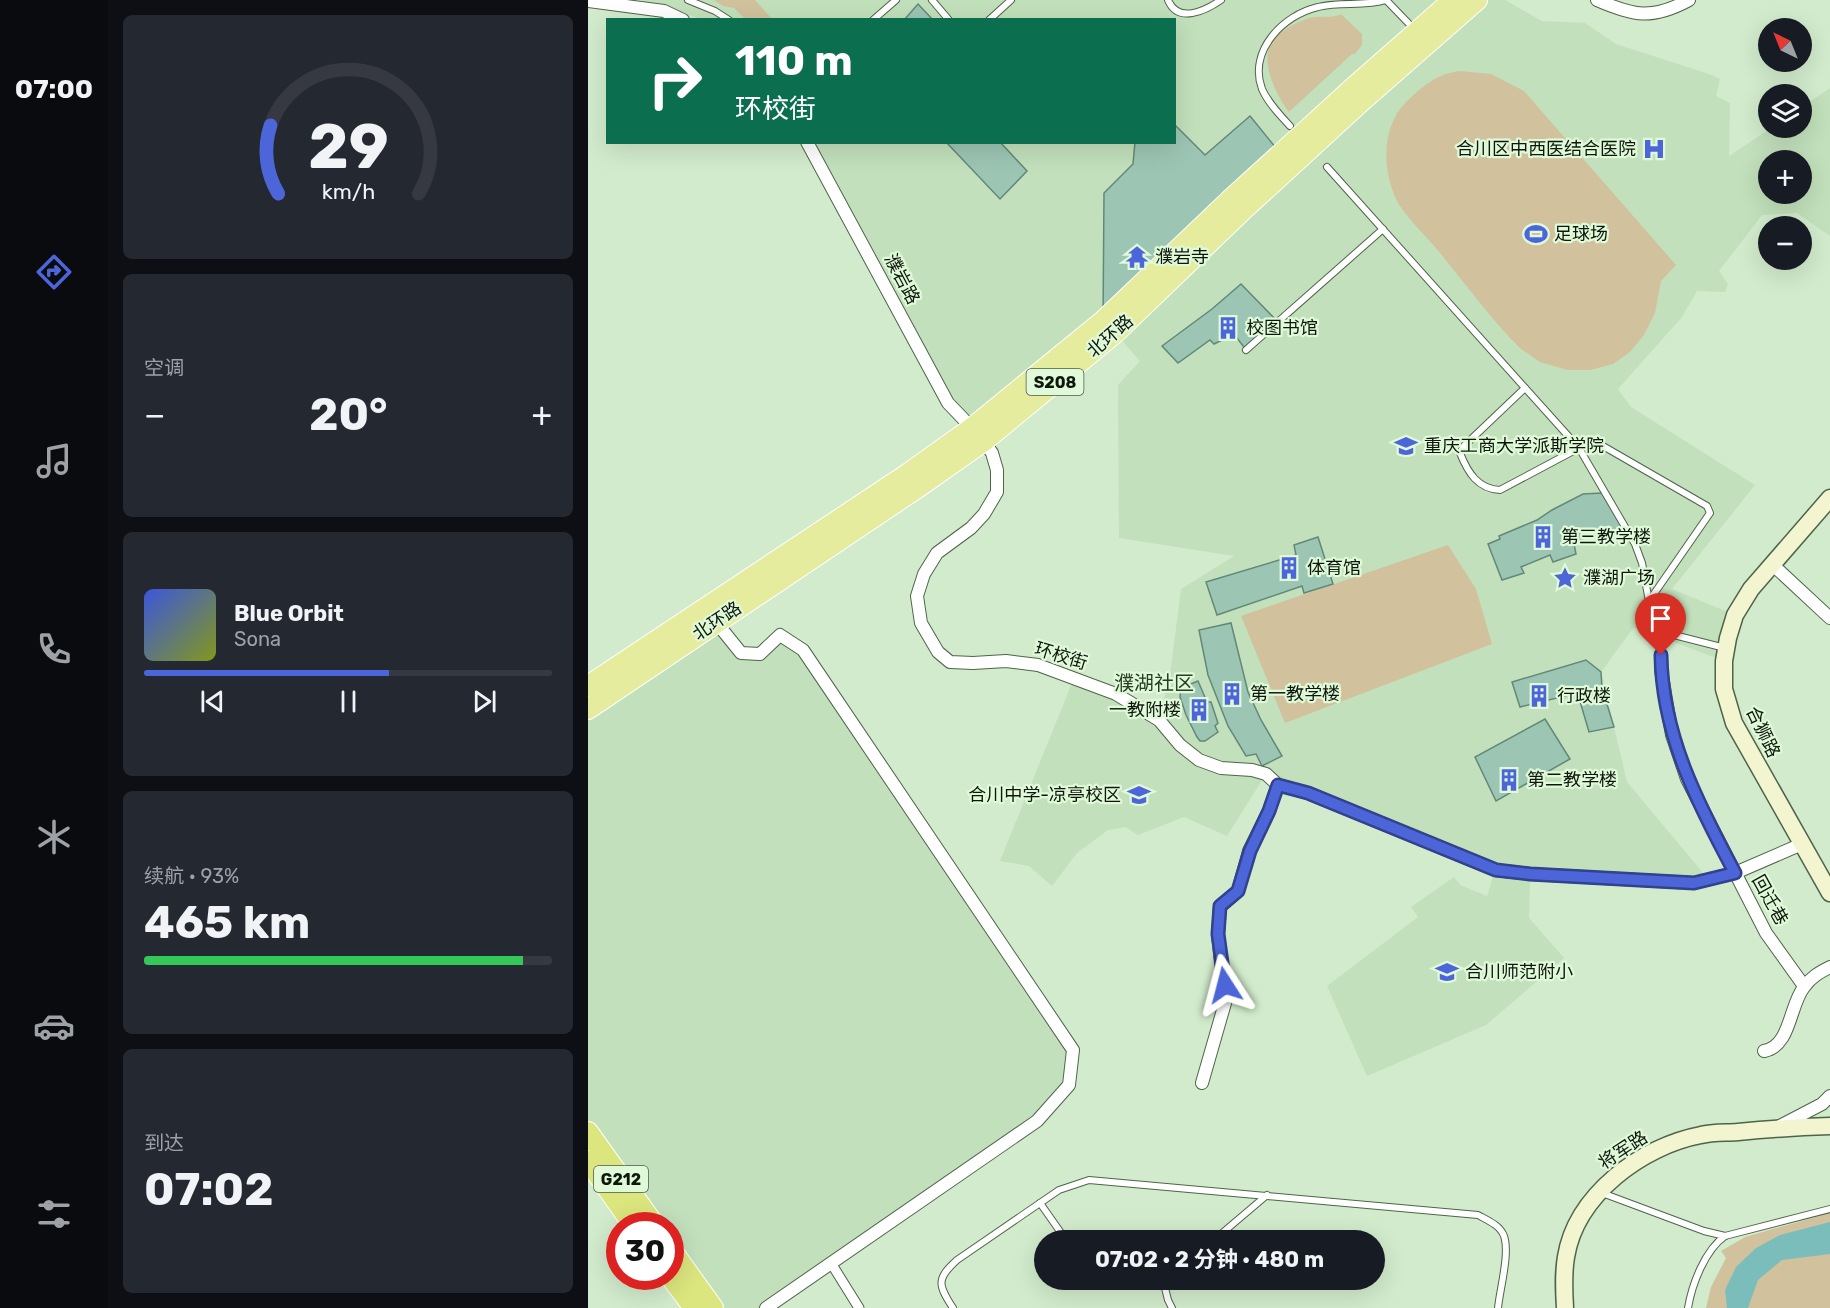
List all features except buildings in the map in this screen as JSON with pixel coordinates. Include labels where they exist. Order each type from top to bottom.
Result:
[{"type":"highway","name":"G212","points":[[588,1131],[645,1212]]},
{"type":"highway","name":"G212","points":[[588,1161],[624,1212]]},
{"type":"highway","points":[[684,1268],[713,1308]]},
{"type":"highway","points":[[680,1290],[694,1308]]},
{"type":"main road","name":"北环路","points":[[588,709],[920,486],[1103,321],[1230,200],[1453,0]]},
{"type":"main road","name":"北环路","points":[[588,686],[909,473],[978,434],[1115,333],[1355,107],[1477,0]]},
{"type":"main road","name":"合狮路","points":[[1830,498],[1750,589],[1735,615],[1724,661],[1725,689],[1734,723],[1830,893]]},
{"type":"main road","name":"将军路","points":[[1565,1308],[1563,1286],[1566,1256],[1577,1225],[1598,1192],[1615,1175],[1645,1155],[1701,1135],[1774,1128],[1830,1126]]},
{"type":"street","points":[[1597,0],[1627,13],[1650,14],[1671,10],[1689,0]]},
{"type":"street","points":[[588,1],[664,11],[679,18]]},
{"type":"street","name":"濮岩路","points":[[808,144],[948,403],[978,434]]},
{"type":"street","name":"环校街","points":[[978,434],[992,453],[997,470],[997,492],[984,514],[971,528],[937,553],[924,574],[917,596],[921,622],[938,652],[950,662],[1006,661],[1038,665],[1116,694],[1160,720],[1180,746],[1199,760],[1221,768],[1252,770],[1266,774],[1278,785],[1308,793],[1496,870],[1694,883],[1735,873],[1802,844]]},
{"type":"street","points":[[1772,564],[1830,618]]},
{"type":"street","points":[[716,622],[741,653],[760,654],[780,635],[803,650],[1073,1050],[1069,1085],[1037,1120],[766,1308]]},
{"type":"street","name":"回迁巷","points":[[1661,655],[1661,670],[1672,735],[1687,779],[1766,933],[1804,986]]},
{"type":"street","points":[[1202,1083],[1225,1003],[1218,934],[1220,906],[1238,891],[1250,851],[1269,811],[1278,785]]},
{"type":"street","points":[[1764,1051],[1772,1050],[1787,1030],[1795,1002],[1804,986],[1813,976],[1830,967]]},
{"type":"street","points":[[1774,1128],[1822,1104],[1830,1096]]},
{"type":"street","points":[[831,1263],[859,1308]]},
{"type":"lane","points":[[688,0],[726,18]]},
{"type":"lane","points":[[875,18],[896,0]]},
{"type":"lane","points":[[932,0],[947,18]]},
{"type":"lane","points":[[990,18],[1011,0]]},
{"type":"lane","points":[[1168,0],[1170,6],[1177,12],[1188,15],[1221,0]]},
{"type":"lane","points":[[1290,126],[1272,106],[1262,88],[1259,68],[1263,50],[1282,25],[1317,7],[1358,2],[1365,5],[1386,0],[1417,31]]},
{"type":"lane","points":[[1327,167],[1578,448],[1635,544],[1642,563],[1652,618],[1661,628],[1674,635],[1726,648]]},
{"type":"lane","points":[[1246,350],[1383,229]]},
{"type":"lane","points":[[1525,388],[1464,446],[1460,453],[1480,485],[1500,490],[1578,448],[1596,442],[1707,506],[1710,513],[1649,601]]},
{"type":"lane","points":[[953,1308],[942,1291],[940,1281],[946,1270],[957,1260],[1059,1190],[1089,1180],[1478,1215],[1495,1224],[1503,1234],[1505,1251],[1498,1308]]},
{"type":"lane","points":[[1598,1192],[1704,1231],[1725,1236]]},
{"type":"lane","points":[[1226,1230],[1267,1195]]},
{"type":"lane","points":[[1040,1203],[1059,1230]]},
{"type":"lane","points":[[1688,1308],[1705,1257],[1711,1248],[1725,1236],[1830,1209]]},
{"type":"lane","points":[[1166,1290],[1172,1308]]},
{"type":"shaded area","name":"重庆工商大学派斯学院","points":[[640,0],[1505,0],[1542,21],[1585,23],[1616,44],[1720,79],[1716,96],[1730,103],[1729,156],[1758,137],[1812,138],[1812,100],[1830,88],[1830,236],[1812,223],[1812,216],[1801,216],[1797,213],[1758,216],[1758,220],[1719,271],[1728,284],[1725,292],[1697,291],[1682,317],[1618,389],[1631,407],[1755,485],[1672,589],[1735,615],[1724,661],[1634,627],[1601,672],[1627,782],[1709,880],[1530,874],[1529,918],[1564,958],[1486,1025],[1367,1076],[1327,986],[1418,917],[1411,907],[1454,877],[1460,885],[1487,896],[1495,870],[1266,774],[1227,836],[1184,817],[1138,835],[1125,827],[1108,830],[1077,853],[1052,886],[1029,866],[1000,861],[1074,678],[1159,719],[1170,675],[1181,589],[1234,556],[1119,538],[1118,385],[1140,361],[1115,333],[1280,153],[1250,116],[1205,155],[1176,125],[1176,18],[698,18]]},
{"type":"shaded area","points":[[714,0],[755,0],[771,18],[744,18],[734,8],[723,6]]},
{"type":"shaded area","points":[[1341,14],[1362,34],[1362,45],[1355,54],[1352,54],[1289,112],[1276,92],[1270,75],[1267,59],[1270,46],[1284,30],[1297,23],[1309,18]]},
{"type":"shaded area","name":"足球场","points":[[1461,71],[1491,74],[1524,91],[1676,265],[1661,281],[1655,313],[1644,335],[1630,352],[1613,364],[1590,370],[1567,370],[1540,362],[1521,349],[1400,207],[1392,189],[1387,163],[1386,150],[1392,124],[1406,102],[1424,86],[1437,78]]},
{"type":"shaded area","points":[[808,144],[1135,144],[1133,164],[1104,193],[1103,321],[972,428],[948,403]]},
{"type":"shaded area","points":[[1448,545],[1476,589],[1492,644],[1285,723],[1241,616]]},
{"type":"shaded area","points":[[716,622],[741,653],[760,654],[780,635],[803,650],[1073,1050],[1069,1085],[1037,1121],[766,1308],[713,1308],[684,1267],[684,1212],[646,1212],[588,1132],[588,709]]},
{"type":"shaded area","points":[[1830,1213],[1830,1308],[1706,1308],[1711,1287],[1726,1258],[1721,1251],[1745,1237]]},
{"type":"water","points":[[1830,1222],[1830,1254],[1782,1260],[1758,1280],[1748,1308],[1727,1308],[1725,1290],[1736,1267],[1756,1248],[1780,1235]]},
{"type":"place","name":"合川区中西医结合医院","points":[[1654,149]]},
{"type":"place","name":"足球场","points":[[1536,234]]},
{"type":"place","name":"濮岩寺","points":[[1137,257]]},
{"type":"place","name":"校图书馆","points":[[1228,328]]},
{"type":"place","name":"重庆工商大学派斯学院","points":[[1406,446]]},
{"type":"place","name":"第三教学楼","points":[[1543,537]]},
{"type":"place","name":"体育馆","points":[[1289,568]]},
{"type":"place","name":"濮湖广场","points":[[1565,578]]},
{"type":"place","name":"第一教学楼","points":[[1232,694]]},
{"type":"place","name":"行政楼","points":[[1539,696]]},
{"type":"place","name":"一教附楼","points":[[1199,710]]},
{"type":"place","name":"第二教学楼","points":[[1509,780]]},
{"type":"place","name":"合川中学-凉亭校区","points":[[1139,795]]},
{"type":"place","name":"合川师范附小","points":[[1447,972]]},
{"type":"district","name":"濮湖社区","points":[[1154,683]]},
{"type":"route","points":[[1225,985],[1218,934],[1220,906],[1238,891],[1250,851],[1269,811],[1278,785],[1308,793],[1496,870],[1620,880],[1694,883],[1735,873],[1687,779],[1672,735],[1661,670],[1661,655]]}]
